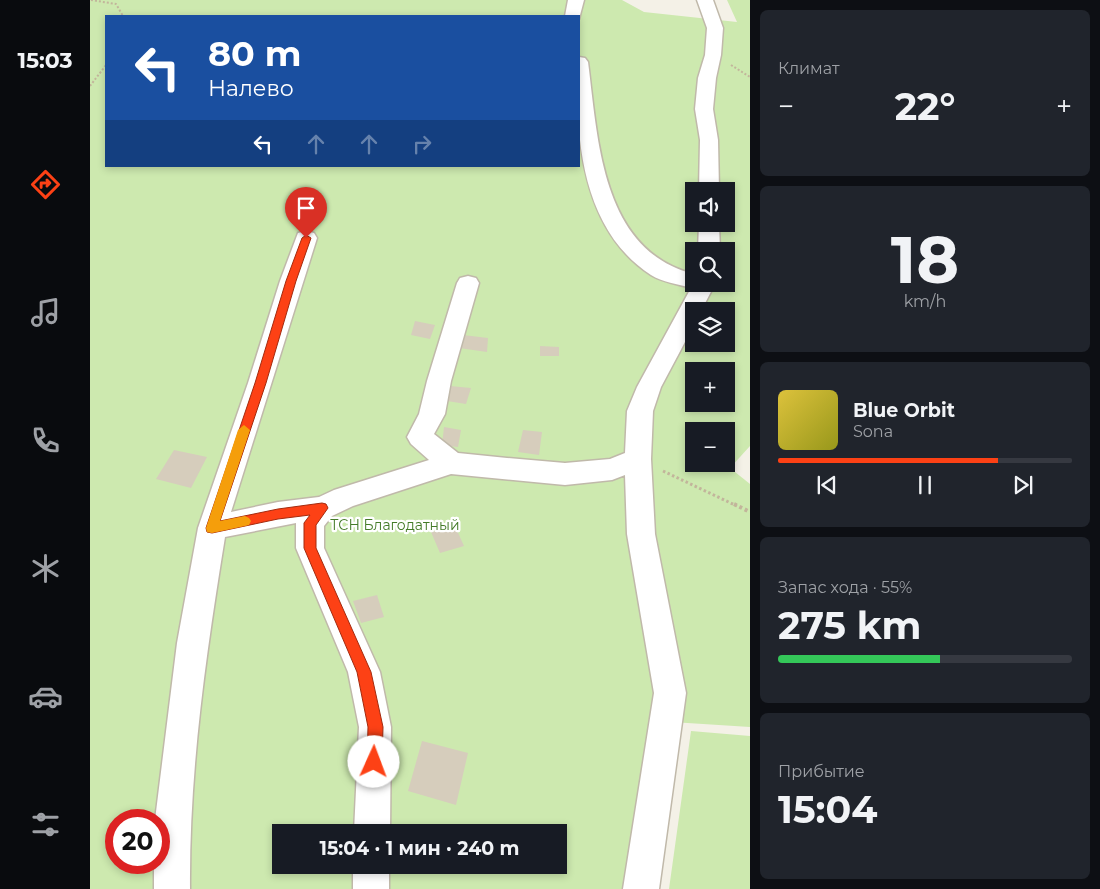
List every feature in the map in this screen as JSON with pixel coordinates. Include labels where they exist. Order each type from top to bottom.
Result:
[{"type":"lane","points":[[573,15],[576,0]]},
{"type":"lane","points":[[705,0],[715,28],[713,55],[707,78],[704,109],[709,140],[709,182]]},
{"type":"lane","points":[[580,69],[596,181],[607,210],[628,245],[659,270],[685,278]]},
{"type":"lane","points":[[172,889],[172,831],[181,735],[192,643],[212,528],[306,238]]},
{"type":"lane","points":[[451,463],[420,436],[432,414],[439,381],[468,283]]},
{"type":"lane","points":[[641,889],[670,693],[641,534],[638,459],[640,411],[649,387],[696,292]]},
{"type":"lane","points":[[212,528],[278,514],[322,508],[344,498],[451,463],[565,474],[612,469],[638,459]]},
{"type":"lane","points":[[322,508],[310,523],[310,548],[364,672],[375,727],[372,824]]},
{"type":"lane","points":[[371,874],[371,889]]},
{"type":"path","points":[[91,0],[116,4],[122,15]]},
{"type":"path","points":[[90,86],[105,66]]},
{"type":"path","points":[[638,459],[750,512]]},
{"type":"green space","name":"ТСН Благодатный","points":[[90,0],[622,0],[644,12],[737,22],[727,0],[750,0],[750,446],[735,462],[735,422],[685,422],[685,472],[735,472],[750,484],[750,727],[656,721],[622,889],[90,889]]},
{"type":"green space","points":[[691,731],[750,736],[750,889],[669,889]]},
{"type":"building","points":[[415,321],[435,325],[430,339],[411,335]]},
{"type":"building","points":[[463,335],[488,338],[487,352],[459,348]]},
{"type":"building","points":[[540,346],[559,347],[559,356],[540,356]]},
{"type":"building","points":[[450,386],[471,388],[466,404],[447,401]]},
{"type":"building","points":[[444,427],[461,430],[458,447],[442,445]]},
{"type":"building","points":[[523,430],[542,432],[539,455],[518,452]]},
{"type":"building","points":[[174,450],[207,457],[191,488],[156,479]]},
{"type":"building","points":[[455,526],[464,546],[440,553],[431,532]]},
{"type":"building","points":[[377,595],[384,617],[361,623],[353,601]]},
{"type":"building","points":[[422,741],[468,753],[456,805],[408,791]]},
{"type":"slow traffic","points":[[244,430],[212,528],[245,521]]},
{"type":"route","points":[[306,238],[212,528],[278,514],[322,508],[310,523],[310,548],[364,672],[375,727],[374,762]]}]
